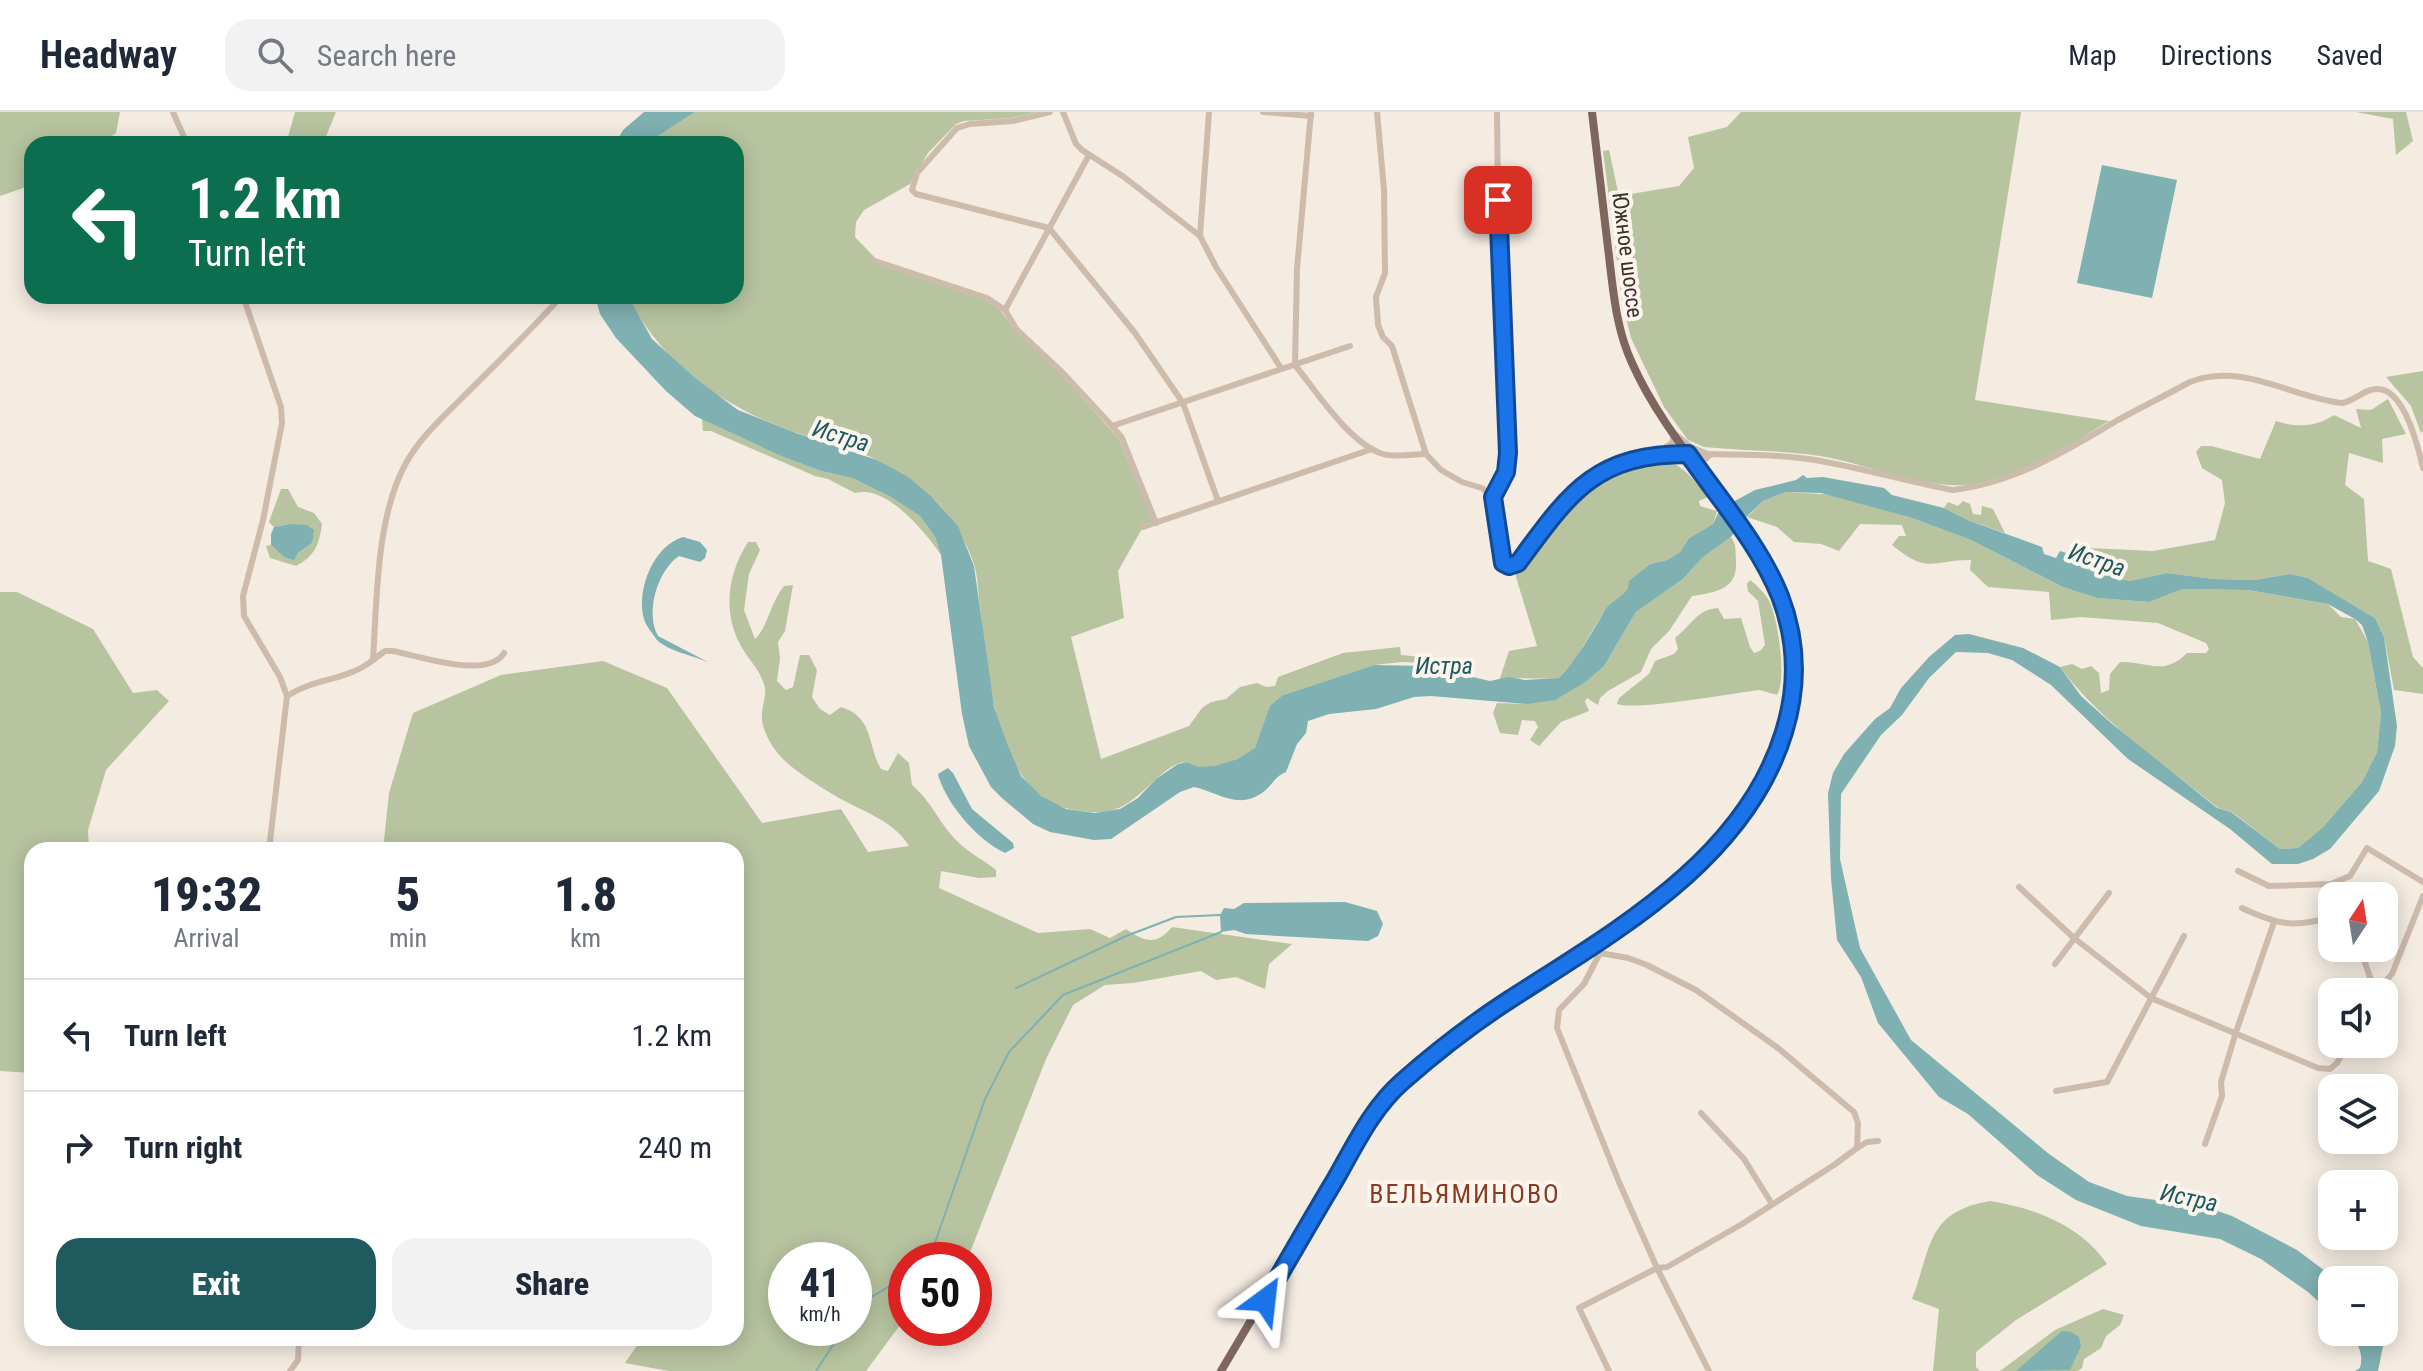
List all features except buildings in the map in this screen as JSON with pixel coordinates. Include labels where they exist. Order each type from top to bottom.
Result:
[{"type":"main road","name":"Южное шоссе","points":[[1221,1371],[1375,1111],[1401,1083],[1460,1034],[1507,1001],[1598,950],[1721,842],[1751,804],[1782,739],[1793,697],[1793,643],[1780,597],[1750,542],[1674,433],[1632,364],[1618,326],[1592,112]]},
{"type":"street","points":[[173,112],[184,136]]},
{"type":"street","points":[[1050,112],[1013,121],[957,128],[917,173],[912,190],[916,194],[1049,228],[1135,333],[1183,403],[1218,501]]},
{"type":"street","points":[[1063,112],[1076,144],[1200,236],[1216,267],[1281,368]]},
{"type":"street","points":[[1200,236],[1209,112]]},
{"type":"street","points":[[1263,112],[1311,114],[1297,269],[1295,365],[1347,429],[1372,449],[1393,456],[1426,454]]},
{"type":"street","points":[[1377,112],[1385,245],[1385,273],[1376,297],[1378,325],[1383,337],[1392,346],[1426,454],[1441,470],[1462,482],[1482,488],[1493,497]]},
{"type":"street","points":[[1497,112],[1508,453],[1506,472],[1493,497],[1501,557],[1507,569],[1518,563],[1582,483],[1601,470],[1651,457],[1710,455],[1812,460],[1952,490],[1972,488],[2033,468],[2200,378],[2226,375],[2342,403],[2353,401],[2372,390],[2382,390],[2397,399],[2404,409],[2420,444],[2423,468]]},
{"type":"street","points":[[1005,310],[1089,155]]},
{"type":"street","points":[[875,261],[987,298],[1005,310],[1017,330],[1063,373],[1122,438],[1156,523]]},
{"type":"street","points":[[246,304],[281,407],[282,423],[263,520],[243,596],[248,623],[280,677],[287,696],[270,842]]},
{"type":"street","points":[[373,660],[385,530],[393,492],[405,466],[423,438],[554,304]]},
{"type":"street","points":[[1112,426],[1350,346]]},
{"type":"street","points":[[1651,457],[1672,443],[1674,433],[1691,447],[1710,455]]},
{"type":"street","points":[[1143,527],[1372,449]]},
{"type":"street","points":[[1705,479],[1702,462],[1710,455]]},
{"type":"street","points":[[1651,457],[1673,457],[1705,479]]},
{"type":"street","points":[[287,696],[309,683],[356,672],[385,651],[472,667],[497,662],[504,653]]},
{"type":"street","points":[[2238,871],[2269,886],[2331,884],[2350,876],[2367,848],[2423,882]]},
{"type":"street","points":[[2019,887],[2074,938],[2151,998],[2318,1068],[2330,1069],[2340,1058]]},
{"type":"street","points":[[2055,964],[2109,893]]},
{"type":"street","points":[[2388,978],[2423,896]]},
{"type":"street","points":[[2242,908],[2274,922],[2307,924],[2318,921]]},
{"type":"street","points":[[2205,1144],[2222,1096],[2221,1082],[2236,1032],[2274,922]]},
{"type":"street","points":[[2056,1091],[2107,1082],[2184,936]]},
{"type":"street","points":[[1709,1371],[1657,1268],[1557,1028],[1559,1010],[1584,984],[1598,950],[1665,973],[1696,990],[1778,1048],[1854,1112],[1858,1123],[1857,1148]]},
{"type":"street","points":[[1701,1113],[1744,1159],[1772,1204]]},
{"type":"street","points":[[1609,1371],[1579,1308],[1657,1268],[1667,1267],[1867,1142],[1878,1141]]},
{"type":"street","points":[[290,1371],[298,1360],[299,1346]]},
{"type":"green space","points":[[0,112],[120,112],[116,133],[112,136],[24,136],[24,188],[0,196]]},
{"type":"green space","points":[[295,112],[336,112],[326,136],[288,136]]},
{"type":"green space","points":[[695,112],[1037,112],[956,124],[928,153],[910,184],[864,210],[856,222],[855,237],[880,263],[986,300],[1001,311],[1016,332],[1060,373],[1119,439],[1153,521],[1143,527],[1118,571],[1124,618],[1071,637],[1101,759],[1189,726],[1202,708],[1211,702],[1226,699],[1240,687],[1257,683],[1266,687],[1275,686],[1278,677],[1343,653],[1400,647],[1401,655],[1430,658],[1432,663],[1374,665],[1283,695],[1262,738],[1249,753],[1220,766],[1197,767],[1187,762],[1178,763],[1118,808],[1098,812],[1070,809],[1045,798],[1025,780],[1010,754],[999,725],[986,661],[975,569],[962,537],[946,513],[927,493],[877,460],[770,423],[721,397],[677,363],[642,321],[632,304],[744,304],[744,136],[658,136]]},
{"type":"green space","points":[[1741,112],[2021,112],[1975,400],[2109,421],[2049,458],[2016,473],[1983,483],[1962,485],[1901,477],[1820,456],[1704,447],[1688,440],[1664,407],[1631,338],[1622,300],[1603,151],[1609,150],[1619,196],[1679,186],[1694,168],[1688,137],[1727,127]]},
{"type":"green space","points":[[2356,112],[2406,112],[2413,141],[2396,155],[2393,119]]},
{"type":"green space","points":[[2423,371],[2421,433],[2411,406],[2386,377]]},
{"type":"green space","points":[[2388,399],[2406,434],[2382,439],[2383,463],[2349,453],[2345,485],[2364,499],[2368,561],[2391,569],[2413,657],[2423,668],[2423,694],[2394,690],[2384,637],[2375,618],[2308,578],[2290,574],[2255,580],[2214,579],[2167,573],[2130,581],[2072,563],[2084,557],[2090,548],[2153,551],[2215,540],[2225,503],[2222,480],[2202,468],[2196,452],[2201,446],[2260,459],[2276,421],[2306,425],[2334,415],[2361,428],[2356,409],[2371,410]]},
{"type":"green space","points":[[702,419],[781,456],[821,471],[852,478],[889,496],[920,516],[935,537],[941,555],[916,523],[880,496],[867,492],[855,493],[711,431],[703,431]]},
{"type":"green space","points":[[1654,460],[1678,466],[1691,477],[1708,497],[1699,501],[1700,506],[1717,511],[1713,524],[1689,538],[1680,552],[1667,560],[1650,564],[1630,581],[1629,589],[1603,613],[1576,658],[1559,678],[1499,681],[1509,651],[1537,646],[1516,571],[1563,512],[1598,477]]},
{"type":"green space","points":[[281,489],[288,489],[298,507],[314,513],[322,524],[315,549],[296,566],[270,558],[266,546],[271,545],[284,557],[298,553],[312,543],[290,524],[274,527],[269,522]]},
{"type":"green space","points":[[1786,492],[1837,495],[1909,517],[1971,540],[2063,587],[2097,598],[2149,602],[2183,589],[2247,590],[2328,604],[2341,617],[2355,619],[2368,642],[2381,715],[2377,752],[2362,782],[2323,827],[2298,848],[2280,849],[2232,812],[2218,808],[2134,742],[2095,706],[2060,667],[2072,664],[2082,669],[2091,666],[2099,673],[2101,693],[2109,690],[2110,674],[2120,662],[2163,666],[2187,653],[2206,653],[2209,649],[2206,643],[2158,623],[2081,617],[2051,620],[2049,592],[1988,587],[1970,570],[1971,560],[1930,564],[1904,554],[1892,545],[1899,536],[1906,536],[1902,525],[1860,524],[1839,551],[1821,544],[1794,542],[1777,527],[1747,517],[1763,501]]},
{"type":"green space","points":[[1963,501],[1970,504],[1973,514],[1981,515],[1982,506],[1993,509],[2005,533],[1944,508],[1948,502],[1958,506]]},
{"type":"green space","points":[[1731,537],[1736,551],[1736,571],[1729,584],[1692,596],[1669,631],[1651,649],[1641,672],[1608,691],[1600,698],[1598,705],[1587,698],[1585,701],[1589,711],[1561,722],[1539,746],[1530,740],[1538,727],[1535,721],[1522,720],[1518,735],[1500,733],[1493,713],[1497,703],[1527,704],[1604,666],[1636,612],[1683,579],[1702,558]]},
{"type":"green space","points":[[748,542],[756,542],[760,550],[749,574],[744,610],[755,639],[779,593],[784,586],[793,585],[785,631],[778,642],[780,658],[777,681],[786,690],[793,687],[800,655],[809,655],[817,670],[812,697],[820,709],[830,715],[841,707],[859,718],[881,769],[888,771],[898,753],[909,763],[912,785],[949,832],[964,848],[996,870],[996,877],[979,878],[941,871],[939,888],[1038,933],[1090,929],[1110,938],[1126,929],[1150,940],[1161,937],[1172,927],[1292,944],[1269,964],[1265,989],[1236,977],[1216,980],[1201,971],[1105,985],[1073,1005],[1046,1059],[974,1242],[888,1242],[888,1341],[866,1371],[668,1371],[625,1363],[637,1346],[744,1346],[744,842],[384,842],[389,793],[413,713],[501,675],[603,661],[667,688],[762,823],[841,809],[868,852],[909,846],[887,824],[797,771],[771,744],[762,718],[763,682],[741,646],[731,620],[732,580]]},
{"type":"green space","points":[[1750,580],[1767,598],[1776,624],[1781,664],[1777,695],[1760,690],[1663,703],[1617,704],[1619,698],[1649,674],[1655,661],[1674,654],[1678,649],[1675,638],[1699,615],[1711,609],[1718,608],[1724,619],[1741,618],[1750,647],[1754,653],[1760,651],[1765,645],[1758,601],[1748,591]]},
{"type":"green space","points":[[0,592],[17,592],[93,629],[133,693],[157,690],[169,701],[106,770],[88,830],[89,842],[24,842],[24,1072],[0,1071]]},
{"type":"green space","points":[[1990,1201],[2024,1208],[2056,1221],[2084,1239],[2107,1264],[2016,1320],[1976,1352],[1976,1367],[1980,1371],[1933,1371],[1939,1309],[1912,1299],[1929,1248],[1942,1223],[1969,1206]]},
{"type":"green space","points":[[2103,1309],[2124,1315],[2120,1325],[2106,1336],[2101,1348],[2084,1359],[2078,1371],[2000,1371],[2055,1330]]},
{"type":"water","points":[[644,112],[695,112],[658,136],[620,136]]},
{"type":"water","points":[[2102,165],[2177,180],[2152,298],[2077,283]]},
{"type":"water","points":[[597,304],[632,304],[652,339],[695,378],[738,410],[877,460],[908,477],[931,496],[958,526],[974,566],[994,707],[1008,746],[1021,776],[1041,796],[1066,809],[1095,813],[1120,809],[1178,764],[1187,762],[1198,767],[1215,766],[1238,759],[1255,748],[1270,706],[1283,695],[1374,665],[1425,666],[1490,681],[1509,677],[1525,680],[1559,678],[1607,607],[1628,589],[1629,581],[1650,564],[1667,560],[1680,552],[1689,538],[1713,524],[1719,511],[1731,503],[1755,490],[1796,480],[1803,475],[1884,488],[1892,495],[1944,508],[1970,521],[2042,547],[2044,554],[2056,558],[2060,551],[2066,553],[2073,563],[2091,571],[2130,581],[2167,573],[2214,579],[2255,580],[2290,574],[2308,578],[2375,618],[2384,637],[2397,726],[2395,746],[2379,791],[2330,849],[2298,864],[2272,864],[2230,829],[2128,759],[2051,685],[2012,660],[1988,653],[1956,652],[1929,678],[1902,715],[1881,735],[1841,794],[1840,859],[1860,948],[1911,1040],[2049,1154],[2089,1182],[2127,1196],[2206,1207],[2232,1216],[2297,1250],[2318,1266],[2318,1301],[2261,1259],[2220,1239],[2141,1226],[2076,1200],[2037,1175],[1968,1114],[1939,1097],[1878,1023],[1861,977],[1837,940],[1828,793],[1833,773],[1844,754],[1875,719],[1890,708],[1901,688],[1929,657],[1955,635],[1969,634],[2023,648],[2060,667],[2081,696],[2111,723],[2217,808],[2231,812],[2280,849],[2298,848],[2323,827],[2362,782],[2377,752],[2381,714],[2368,642],[2362,625],[2355,619],[2328,604],[2248,590],[2183,589],[2149,602],[2097,598],[2063,587],[1971,540],[1909,517],[1821,493],[1786,492],[1763,501],[1731,537],[1702,558],[1683,579],[1636,612],[1604,666],[1584,683],[1555,700],[1527,704],[1414,697],[1376,709],[1329,714],[1308,721],[1306,733],[1297,744],[1286,772],[1253,798],[1236,800],[1194,787],[1180,792],[1111,839],[1094,840],[1050,832],[1033,824],[991,787],[969,746],[941,555],[935,537],[920,516],[852,478],[821,471],[781,456],[695,416],[666,391],[616,338],[600,314]]},
{"type":"water","points":[[307,525],[314,530],[312,543],[294,560],[284,557],[271,545],[274,527]]},
{"type":"water","points":[[683,537],[700,542],[707,550],[705,558],[700,562],[679,556],[671,563],[655,593],[654,627],[658,636],[708,662],[662,644],[644,619],[642,595],[649,570],[663,550]]},
{"type":"water","points":[[948,768],[972,809],[1013,843],[1014,848],[1005,853],[966,822],[939,778],[938,774]]},
{"type":"water","points":[[1345,902],[1377,911],[1383,924],[1378,936],[1368,941],[1246,934],[1234,930],[1221,932],[1220,915],[1224,908],[1234,909],[1244,903]]},
{"type":"water","points":[[2062,1331],[2079,1337],[2081,1346],[2070,1370],[2016,1371]]},
{"type":"water","points":[[2358,1346],[2383,1346],[2378,1371],[2355,1371],[2360,1368]]},
{"type":"waterway","points":[[1016,988],[1126,936],[1176,917],[1220,915]]},
{"type":"waterway","points":[[935,1242],[985,1099],[1009,1052],[1063,995],[1221,932]]},
{"type":"waterway","points":[[872,1297],[888,1287]]},
{"type":"waterway","points":[[816,1371],[832,1346]]},
{"type":"district","name":"ВЕЛЬЯМИНОВО","points":[[1465,1194]]},
{"type":"route","points":[[1265,1300],[1375,1111],[1401,1083],[1460,1034],[1604,940],[1721,842],[1739,822],[1771,767],[1793,697],[1793,643],[1772,578],[1688,454],[1668,454],[1601,470],[1582,483],[1563,504],[1518,563],[1509,566],[1503,563],[1493,497],[1506,472],[1508,453],[1498,200]]},
{"type":"water label","name":"Истра","points":[[841,436]]},
{"type":"water label","name":"Истра","points":[[2097,560]]},
{"type":"water label","name":"Истра","points":[[1444,666]]},
{"type":"water label","name":"Истра","points":[[2189,1198]]}]
